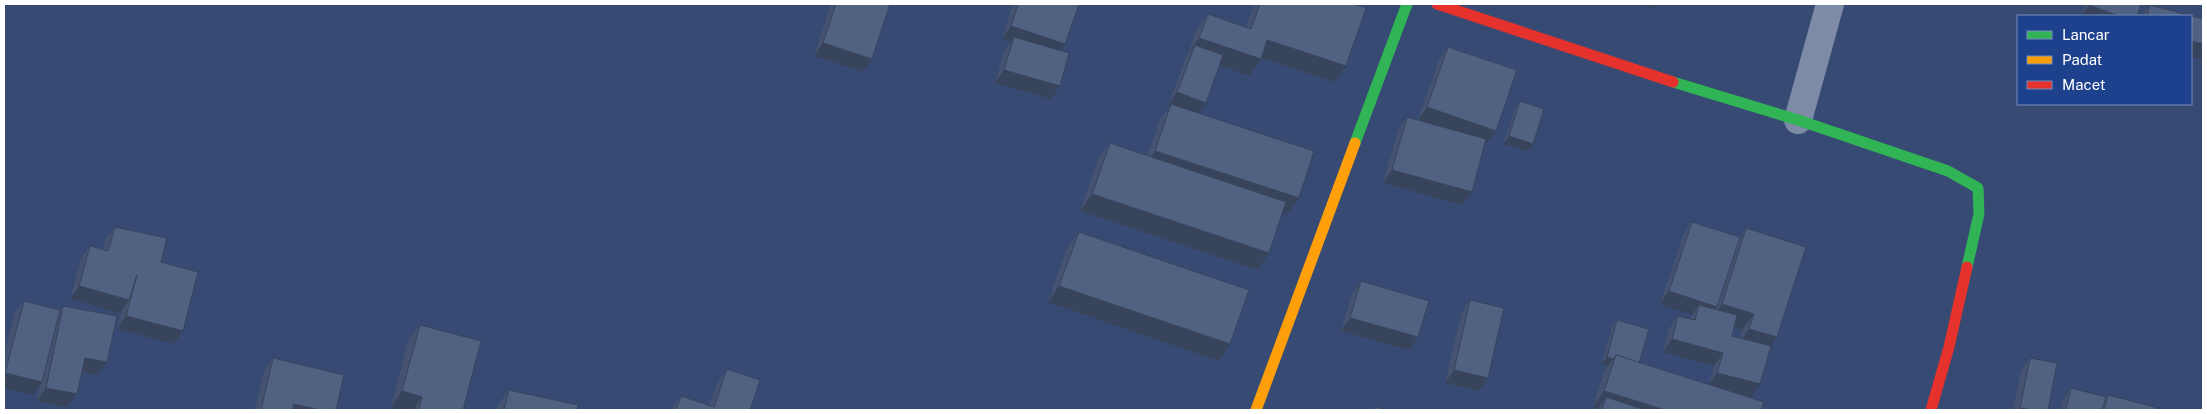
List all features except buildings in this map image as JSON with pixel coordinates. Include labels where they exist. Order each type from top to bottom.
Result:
[{"type":"street","points":[[1256,410],[1407,4]]},
{"type":"street","points":[[1437,4],[1660,78],[1798,120],[1948,171],[1978,188],[1979,214],[1949,347],[1931,410]]},
{"type":"street","points":[[1798,120],[1830,4]]},
{"type":"traffic: fast","points":[[1355,143],[1407,4]]},
{"type":"traffic: fast","points":[[1673,82],[1798,120],[1948,171],[1978,188],[1979,214],[1967,267]]},
{"type":"traffic: slow","points":[[1256,410],[1355,143]]},
{"type":"traffic: jam","points":[[1437,4],[1673,82]]},
{"type":"traffic: jam","points":[[1931,410],[1949,347],[1967,267]]}]
